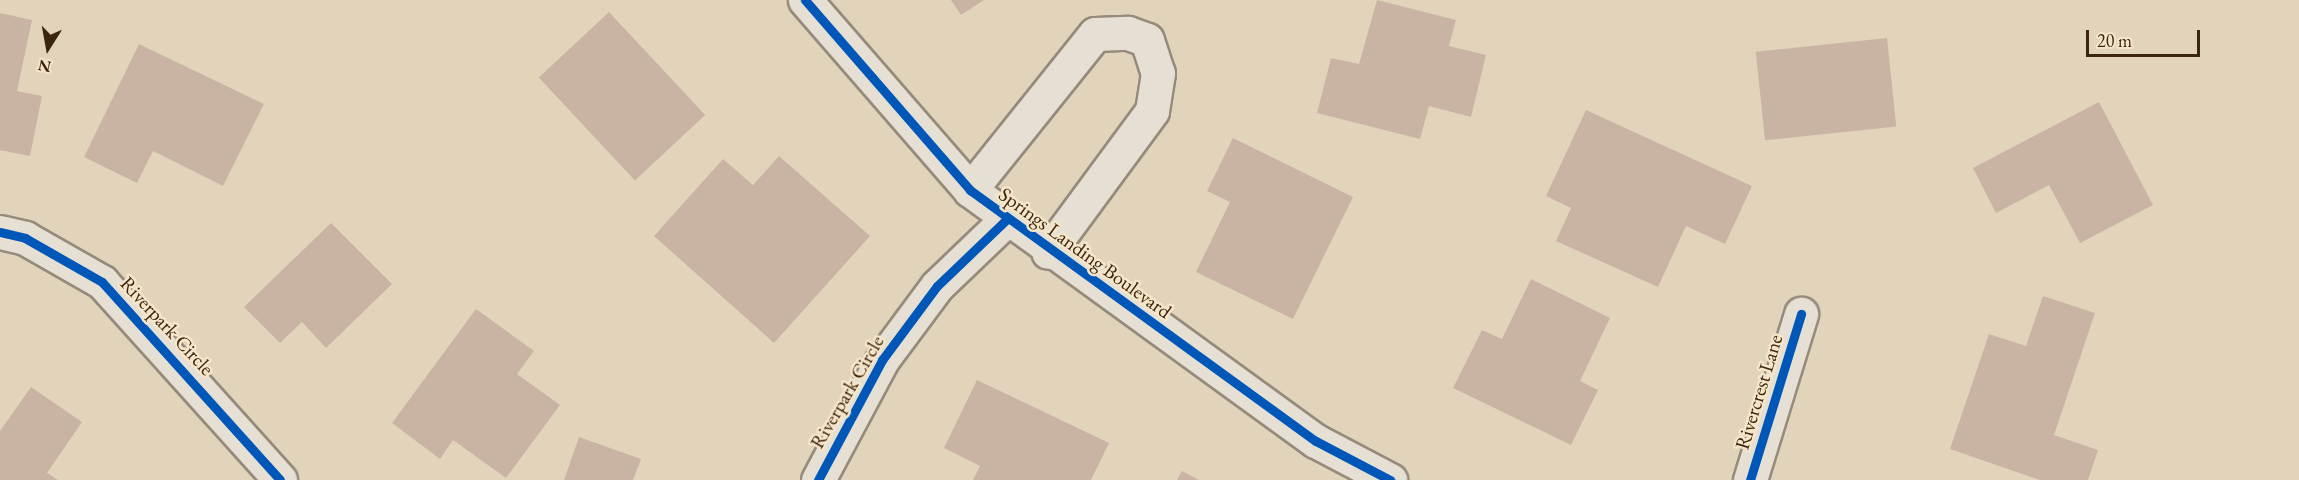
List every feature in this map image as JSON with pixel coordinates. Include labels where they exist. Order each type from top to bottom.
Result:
[{"type":"street","name":"Springs Landing Boulevard","points":[[805,0],[970,190],[1048,252],[1316,441],[1390,480]]},
{"type":"street","points":[[970,190],[1095,34],[1128,33],[1147,40],[1158,73],[1152,111],[1048,252]]},
{"type":"street","name":"Riverpark Circle","points":[[818,480],[882,360],[937,286],[1008,218]]},
{"type":"street","name":"Riverpark Circle","points":[[0,232],[25,238],[102,282],[280,480]]},
{"type":"street","name":"Rivercrest Lane","points":[[1750,480],[1801,315]]},
{"type":"building","points":[[951,0],[984,0],[961,15]]},
{"type":"building","points":[[1377,0],[1456,20],[1449,46],[1486,55],[1471,117],[1429,106],[1420,139],[1317,113],[1331,58],[1359,64]]},
{"type":"building","points":[[609,12],[705,115],[635,181],[539,77]]},
{"type":"building","points":[[0,13],[32,20],[17,91],[42,96],[30,156],[0,150]]},
{"type":"building","points":[[1887,38],[1896,127],[1765,140],[1756,52]]},
{"type":"building","points":[[139,44],[264,104],[223,186],[153,151],[137,183],[84,157]]},
{"type":"building","points":[[2099,102],[2153,205],[2080,243],[2049,185],[1996,213],[1973,168]]},
{"type":"building","points":[[1586,110],[1752,186],[1725,244],[1686,226],[1658,287],[1556,241],[1571,208],[1546,196]]},
{"type":"building","points":[[1233,138],[1353,197],[1293,319],[1196,272],[1230,202],[1207,191]]},
{"type":"building","points":[[779,156],[870,236],[774,343],[654,236],[723,159],[753,185]]},
{"type":"building","points":[[331,223],[392,284],[326,348],[302,322],[280,343],[244,307]]},
{"type":"building","points":[[1531,279],[1610,318],[1580,381],[1598,390],[1571,445],[1453,388],[1482,330],[1502,339]]},
{"type":"building","points":[[2043,296],[2095,313],[2054,435],[2098,450],[2088,480],[2040,480],[1950,449],[1989,334],[2026,346]]},
{"type":"building","points":[[476,309],[534,351],[517,374],[560,405],[506,478],[453,440],[440,459],[392,423]]},
{"type":"building","points":[[977,380],[1109,443],[1091,480],[973,480],[980,466],[944,448]]},
{"type":"building","points":[[31,387],[82,422],[47,473],[58,480],[0,480],[0,431]]},
{"type":"building","points":[[579,437],[641,459],[633,480],[564,480]]},
{"type":"building","points":[[1182,471],[1199,480],[1177,480]]},
{"type":"cycle path","points":[[805,0],[970,190],[1316,441],[1390,480]]},
{"type":"cycle path","points":[[818,480],[882,360],[937,286],[1008,218]]},
{"type":"cycle path","points":[[0,232],[25,238],[102,282],[280,480]]},
{"type":"cycle path","points":[[1750,480],[1801,314]]}]
